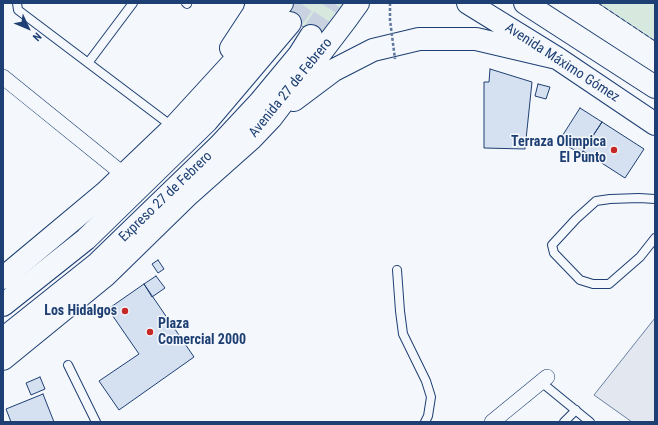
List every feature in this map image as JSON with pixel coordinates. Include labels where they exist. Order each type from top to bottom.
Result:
[{"type":"main road","points":[[201,96],[254,13],[257,3]]},
{"type":"main road","name":"Avenida 27 de Febrero","points":[[3,359],[106,275],[189,194],[252,138],[271,118],[358,3]]},
{"type":"main road","name":"Avenida Máximo Gómez","points":[[468,3],[557,58],[655,124]]},
{"type":"main road","points":[[525,3],[655,87]]},
{"type":"main road","points":[[544,3],[571,32]]},
{"type":"main road","points":[[3,278],[106,192],[123,174],[173,128],[260,33],[286,13]]},
{"type":"main road","name":"Expreso 27 de Febrero","points":[[3,305],[86,239],[207,121],[286,13]]},
{"type":"main road","name":"Expreso 27 de Febrero","points":[[3,339],[98,263],[219,146],[260,102],[299,55],[312,36]]},
{"type":"main road","points":[[271,118],[334,70],[373,50],[419,39],[476,40],[557,58]]},
{"type":"street","points":[[3,77],[123,174]]},
{"type":"street","points":[[492,422],[544,380]]},
{"type":"lane","points":[[17,3],[18,10],[173,128]]},
{"type":"lane","points":[[88,63],[133,3]]},
{"type":"lane","points":[[655,199],[639,198],[596,201],[571,224],[552,245],[554,253],[580,280],[592,284],[609,284],[640,257],[655,238]]},
{"type":"lane","points":[[397,270],[403,334],[426,381],[431,397],[428,416],[425,422]]},
{"type":"lane","points":[[68,364],[96,422]]},
{"type":"lane","points":[[544,380],[590,422]]},
{"type":"lane","points":[[564,422],[576,410]]},
{"type":"path","points":[[390,3],[390,20],[395,59]]},
{"type":"shaded area","points":[[295,3],[347,3],[321,39],[286,15]]},
{"type":"shaded area","points":[[598,3],[655,3],[655,41]]},
{"type":"shaded area","points":[[655,318],[655,422],[632,422],[594,395]]},
{"type":"building","points":[[490,69],[532,82],[525,149],[484,148],[484,82],[489,82]]},
{"type":"building","points":[[538,84],[550,87],[546,99],[535,96]]},
{"type":"building","points":[[580,108],[602,122],[581,154],[559,141]]},
{"type":"building","name":"Terraza Olimpica El Punto","points":[[602,122],[644,149],[625,178],[583,151]]},
{"type":"building","points":[[158,260],[164,269],[158,273],[152,264]]},
{"type":"building","points":[[156,276],[165,288],[152,297],[144,284]]},
{"type":"building","name":"Plaza Comercial 2000","points":[[144,284],[194,357],[119,410],[99,381],[139,354],[108,309]]},
{"type":"building","points":[[40,377],[45,389],[31,395],[26,383]]},
{"type":"building","points":[[43,394],[54,422],[11,422],[6,409]]},
{"type":"tunnel","points":[[290,23],[304,3]]},
{"type":"tunnel","points":[[311,36],[333,3]]},
{"type":"fence","points":[[598,3],[655,41]]},
{"type":"place","name":"Terraza Olimpica El Punto","points":[[614,150]]},
{"type":"place","name":"Los Hidalgos","points":[[125,311]]},
{"type":"place","name":"Plaza Comercial 2000","points":[[150,332]]}]
